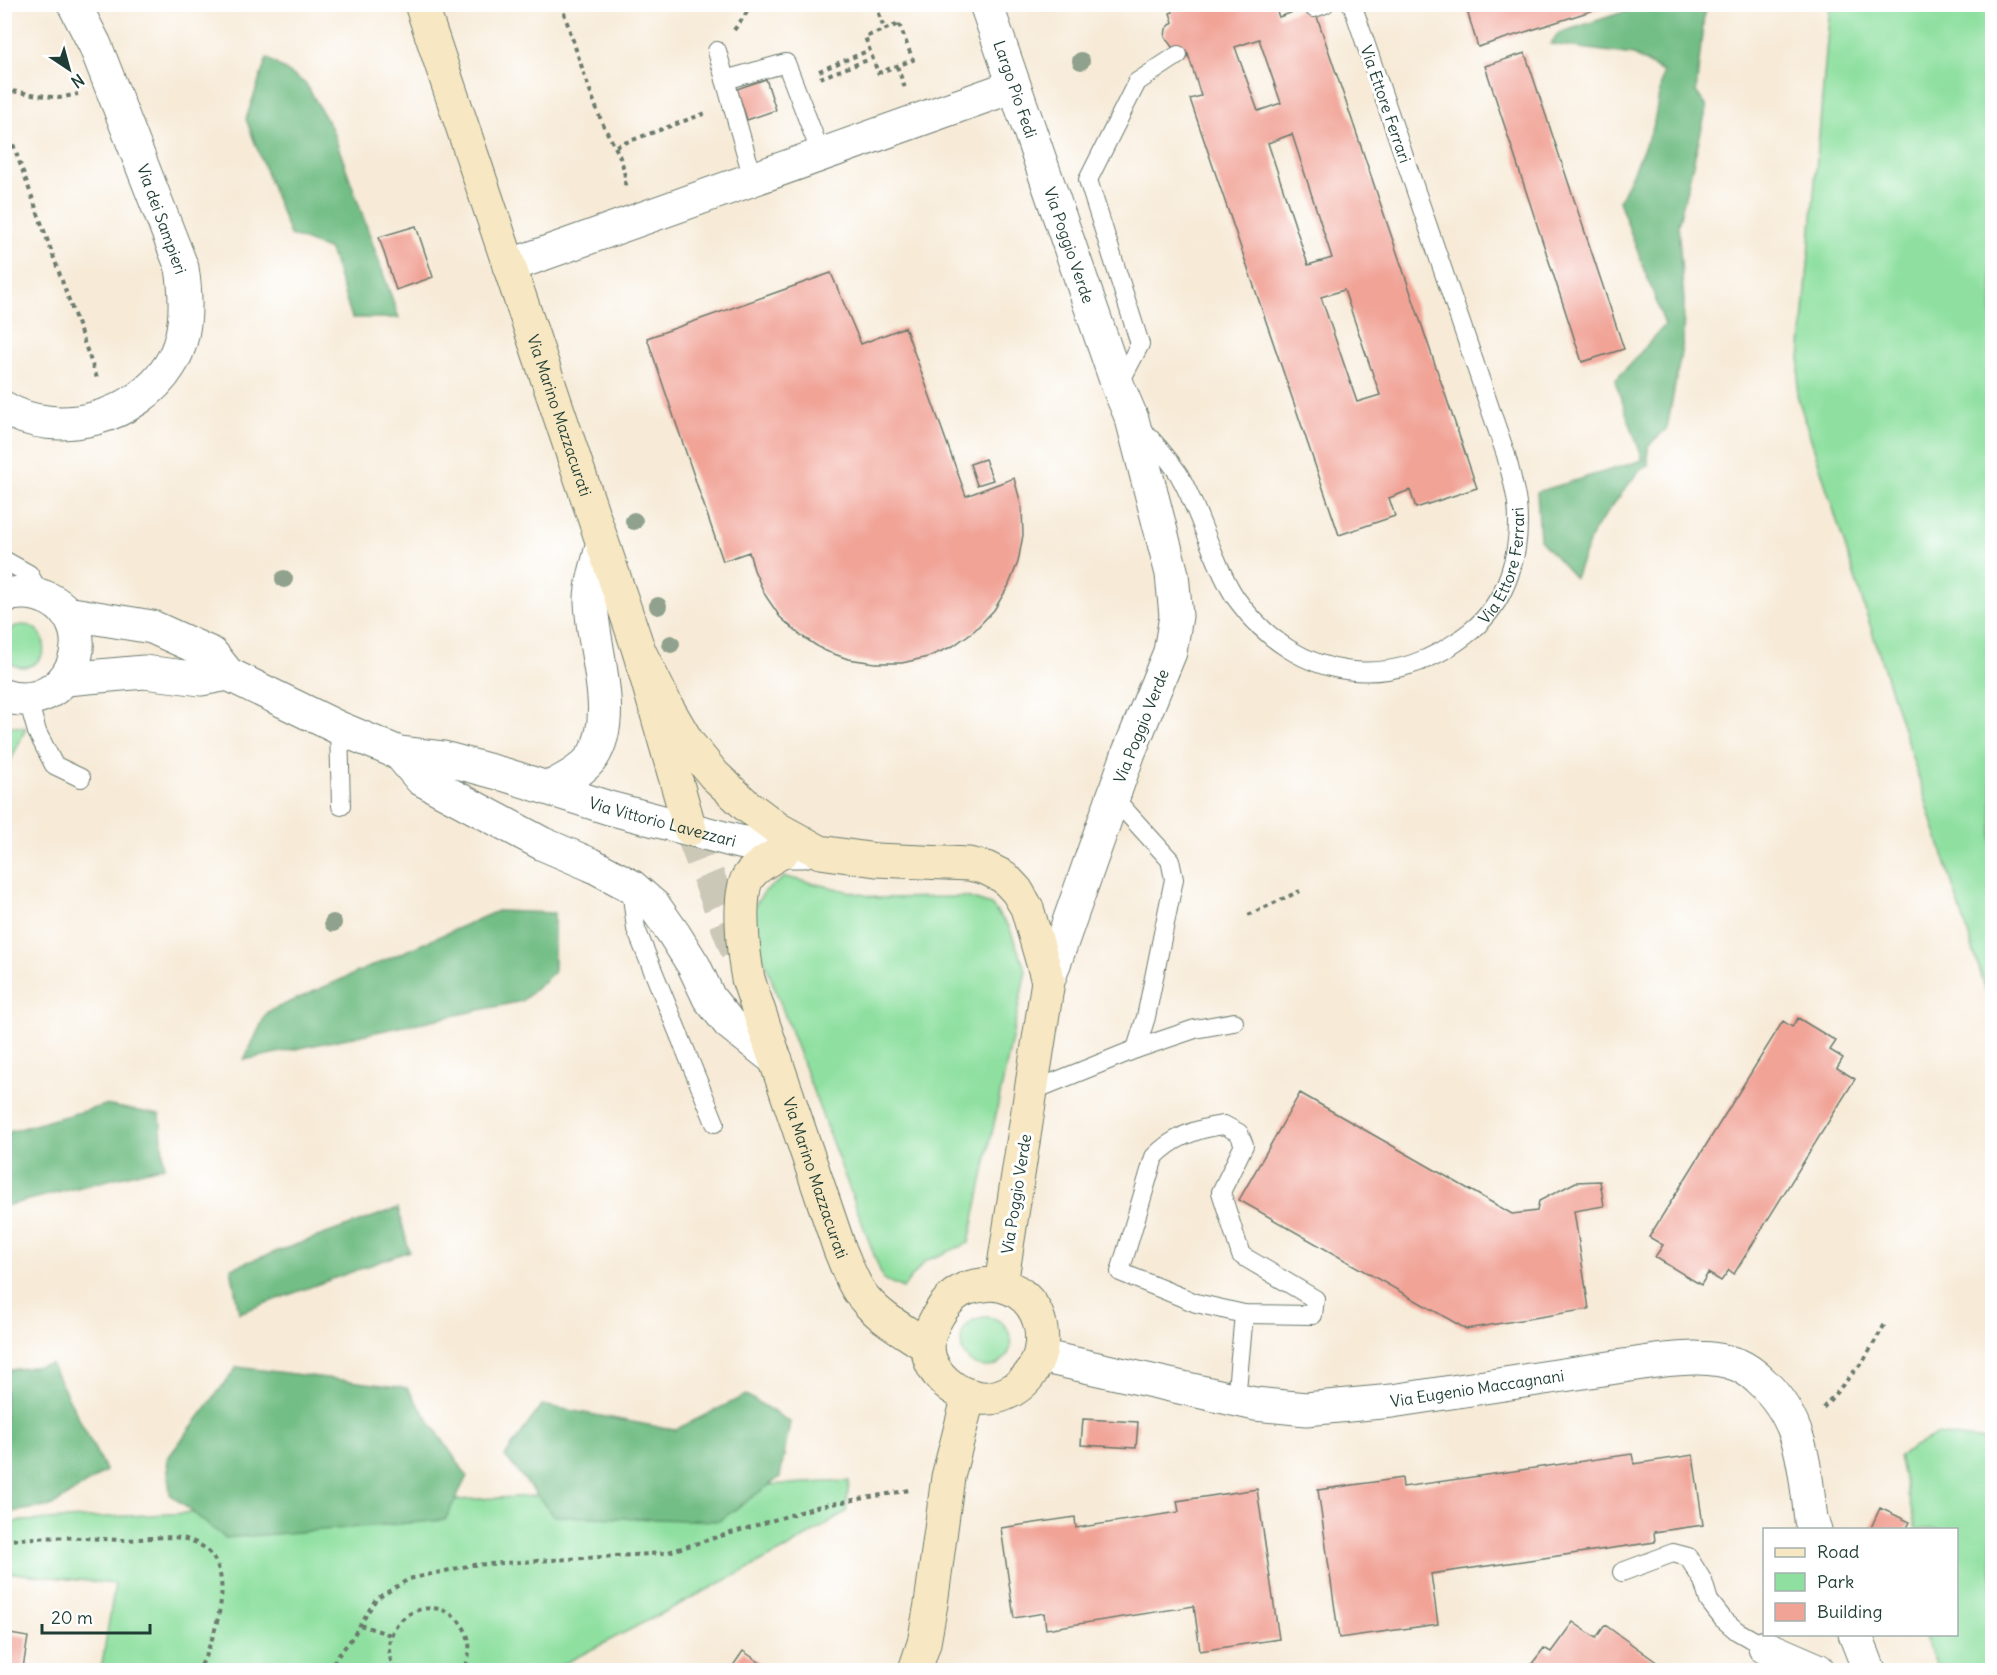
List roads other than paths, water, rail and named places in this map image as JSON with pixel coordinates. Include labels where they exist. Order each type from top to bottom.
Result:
[{"type":"street","name":"Via dei Sampieri","points":[[4,408],[27,418],[68,423],[90,420],[112,413],[152,387],[171,365],[181,341],[186,314],[186,292],[182,268],[95,45],[74,4]]},
{"type":"street","name":"Via Marino Mazzacurati","points":[[421,4],[639,651],[690,829]]},
{"type":"street","name":"Largo Pio Fedi","points":[[986,4],[1045,175]]},
{"type":"street","points":[[509,266],[1014,86]]},
{"type":"street","name":"Via Poggio Verde","points":[[1001,1285],[1048,981],[1113,797],[1170,652],[1176,616],[1172,574],[1132,419],[1118,386],[1045,175]]},
{"type":"street","points":[[549,788],[570,777],[592,757],[604,734],[605,710],[591,598],[602,545]]},
{"type":"street","name":"Via Vittorio Lavezzari","points":[[4,596],[26,592],[53,603],[152,627],[212,654],[228,674],[339,728],[399,753],[443,758],[549,788],[609,808],[783,851],[820,852],[876,860],[969,864],[986,868],[1004,877],[1017,891],[1027,908],[1048,981]]},
{"type":"street","points":[[11,698],[53,691],[66,679],[74,663],[77,646],[75,628],[53,603]]},
{"type":"street","points":[[639,651],[688,743],[714,776],[778,828],[820,852]]},
{"type":"street","points":[[66,679],[144,672],[201,679],[228,674]]},
{"type":"street","points":[[399,753],[421,779],[543,844],[592,865],[631,886],[655,907],[694,966],[709,998],[729,1023],[776,1060]]},
{"type":"street","name":"Via Marino Mazzacurati","points":[[783,851],[747,877],[742,889],[743,947],[748,979],[840,1250],[859,1291],[880,1312],[928,1347]]},
{"type":"street","points":[[1001,1285],[1016,1290],[1036,1312],[1042,1343],[1040,1356],[1030,1376],[1013,1390],[989,1398],[969,1395],[956,1390],[937,1372],[931,1360],[928,1347],[935,1321],[951,1298],[970,1287],[1001,1285]]},
{"type":"street","name":"Via Eugenio Maccagnani","points":[[1040,1356],[1277,1408],[1320,1408],[1392,1401],[1656,1361],[1682,1358],[1710,1359],[1737,1365],[1760,1380],[1783,1404],[1798,1438],[1803,1459],[1812,1526]]},
{"type":"street","points":[[915,1671],[924,1643],[932,1604],[948,1477],[969,1395]]},
{"type":"street","points":[[1855,1636],[1869,1671]]},
{"type":"street","points":[[1764,1651],[1818,1671]]},
{"type":"lane","name":"Via Ettore Ferrari","points":[[1132,419],[1149,436],[1179,475],[1236,599],[1264,631],[1302,656],[1325,666],[1356,673],[1391,670],[1424,661],[1459,641],[1482,622],[1512,572],[1516,548],[1517,503],[1506,455],[1352,4]]},
{"type":"lane","points":[[717,51],[753,179]]},
{"type":"lane","points":[[1118,386],[1140,344],[1088,180],[1137,82],[1178,55]]},
{"type":"lane","points":[[725,80],[786,63],[821,154]]},
{"type":"lane","points":[[4,560],[29,574],[53,603]]},
{"type":"lane","points":[[11,698],[37,732],[54,765],[81,778]]},
{"type":"lane","points":[[339,728],[341,806]]},
{"type":"lane","points":[[1113,797],[1170,860],[1174,879],[1146,1017],[1136,1049]]},
{"type":"lane","points":[[631,886],[636,929],[715,1122]]},
{"type":"lane","points":[[1032,1091],[1136,1049],[1195,1029],[1234,1023]]},
{"type":"lane","points":[[1224,1125],[1239,1133],[1244,1145],[1221,1192],[1241,1255],[1315,1299],[1313,1315],[1244,1314],[1196,1303],[1120,1272],[1154,1157],[1167,1144],[1207,1127],[1224,1125]]},
{"type":"lane","points":[[1236,1400],[1244,1314]]},
{"type":"lane","points":[[1623,1572],[1673,1553],[1688,1557],[1703,1581],[1709,1601],[1724,1619],[1764,1651]]},
{"type":"tunnel","points":[[690,829],[742,964]]}]
